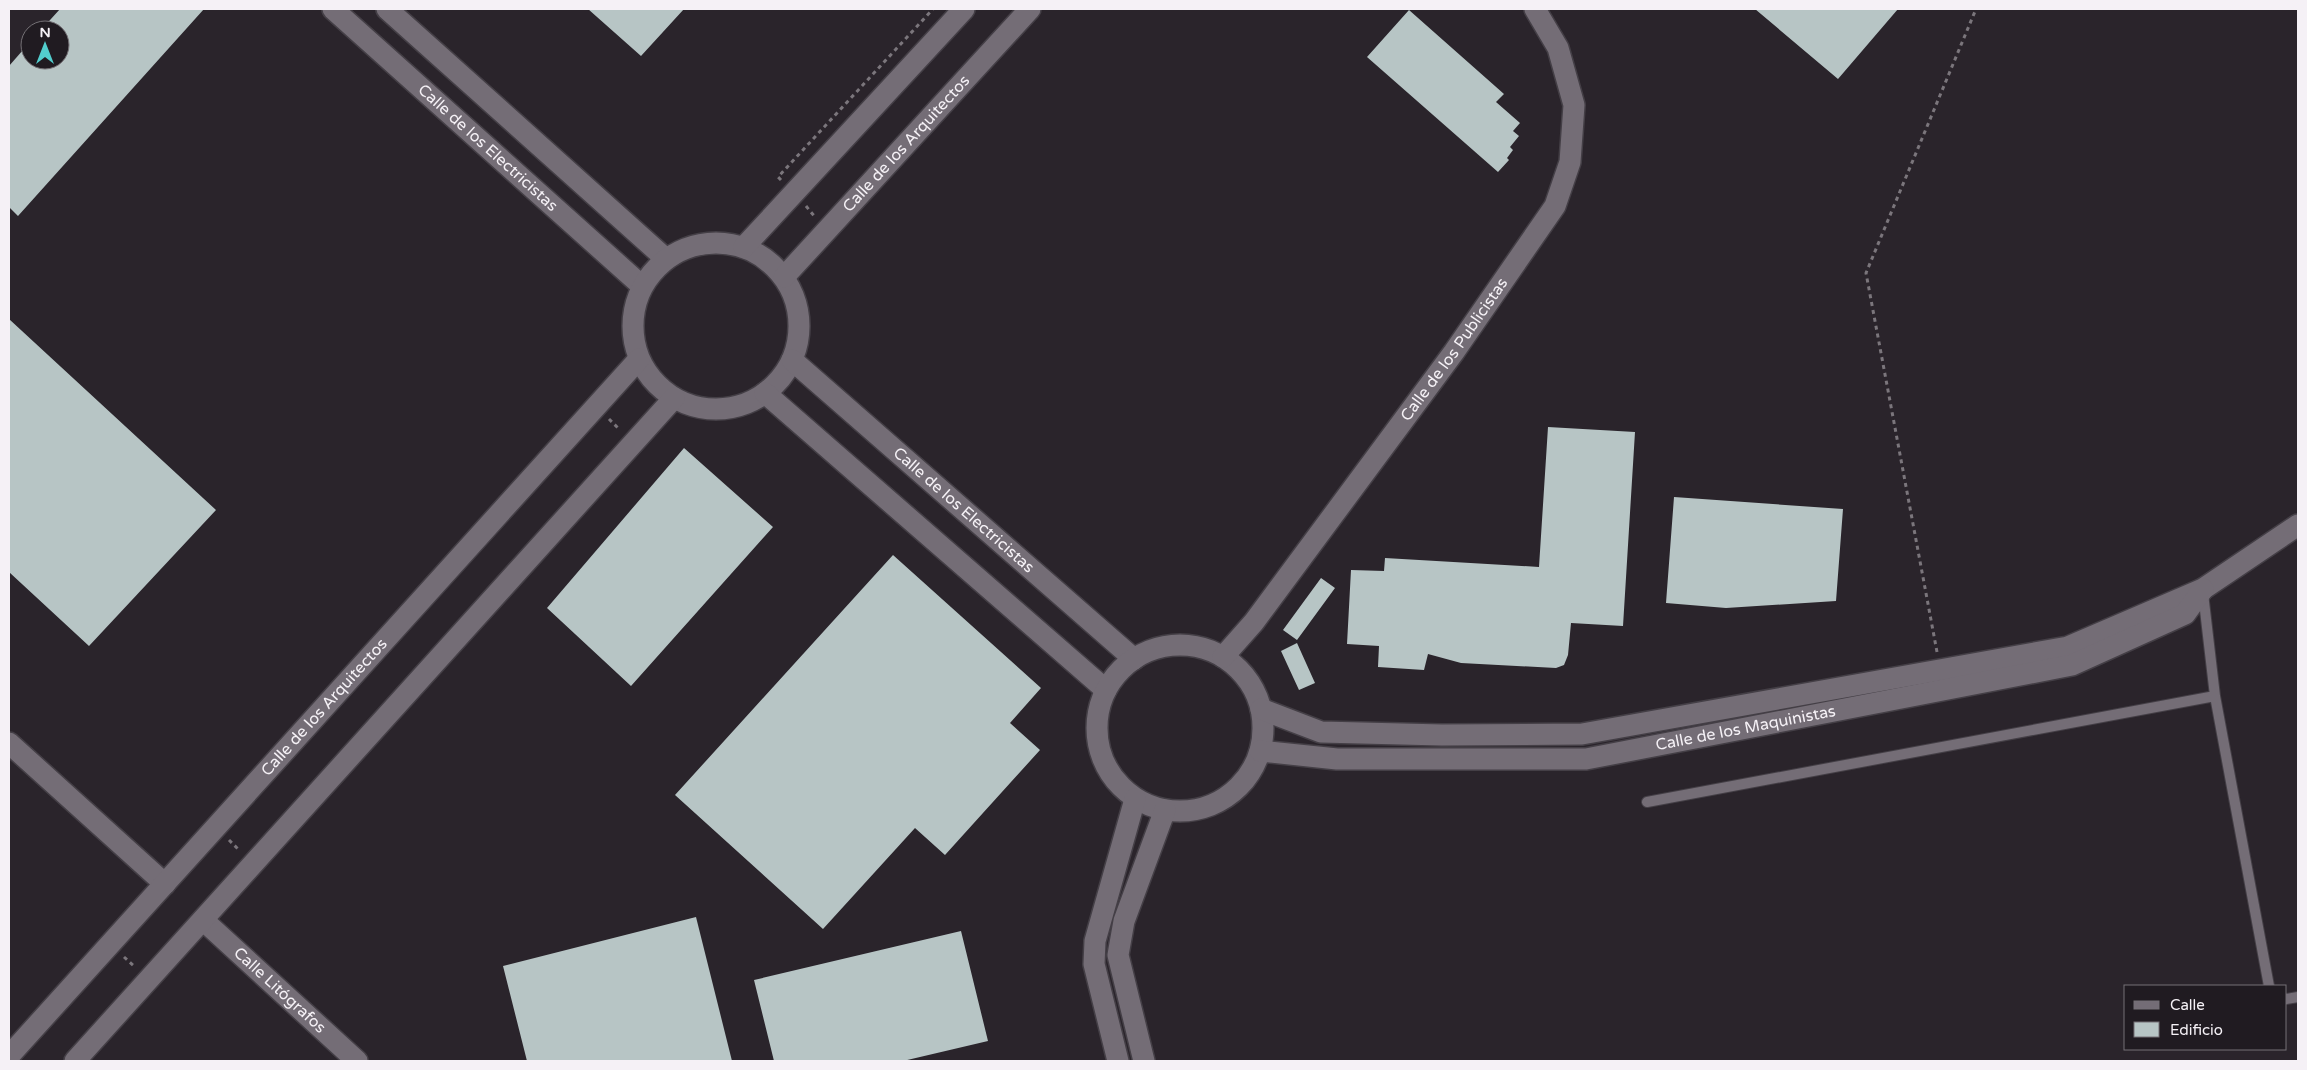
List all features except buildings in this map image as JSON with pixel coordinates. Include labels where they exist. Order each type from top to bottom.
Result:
[{"type":"street","name":"Calle de los Electricistas","points":[[333,9],[642,286]]},
{"type":"street","points":[[387,9],[666,259]]},
{"type":"street","points":[[744,247],[964,9]]},
{"type":"street","name":"Calle de los Arquitectos","points":[[784,277],[1030,9]]},
{"type":"street","name":"Calle de los Publicistas","points":[[1223,657],[1254,622],[1454,352],[1555,206],[1570,162],[1574,105],[1558,48],[1535,9]]},
{"type":"street","points":[[717,242],[744,247],[766,259],[784,277],[796,303],[799,332],[792,360],[776,384],[765,393],[744,404],[720,409],[696,407],[674,398],[653,381],[639,359],[632,335],[634,310],[642,286],[652,271],[666,259],[690,246],[717,242]]},
{"type":"street","name":"Calle de los Arquitectos","points":[[9,1056],[639,359]]},
{"type":"street","name":"Calle de los Electricistas","points":[[792,360],[1134,659]]},
{"type":"street","points":[[765,393],[1106,690]]},
{"type":"street","points":[[75,1061],[674,398]]},
{"type":"street","name":"Calle de los Maquinistas","points":[[1261,709],[1321,732],[1442,735],[1582,734],[2068,647],[2203,589],[2298,525]]},
{"type":"street","name":"Calle de los Maquinistas","points":[[1260,751],[1337,759],[1586,759],[2072,665],[2185,614],[2203,589]]},
{"type":"street","points":[[1178,645],[1202,648],[1223,657],[1240,671],[1254,689],[1261,709],[1264,730],[1260,751],[1250,773],[1234,792],[1213,805],[1190,811],[1165,810],[1135,799],[1116,783],[1103,762],[1097,738],[1098,713],[1106,690],[1118,673],[1134,659],[1155,649],[1178,645]]},
{"type":"street","points":[[9,743],[165,884]]},
{"type":"street","points":[[1118,1061],[1094,964],[1094,941],[1135,799]]},
{"type":"street","points":[[1144,1061],[1118,955],[1124,921],[1165,810]]},
{"type":"street","name":"Calle Litógrafos","points":[[203,920],[357,1061]]},
{"type":"lane","points":[[2203,589],[2215,696],[2269,985]]},
{"type":"lane","points":[[1647,802],[2215,696]]},
{"type":"path","points":[[1940,670],[1866,274],[1976,9]]},
{"type":"path","points":[[794,193],[827,230]]},
{"type":"path","points":[[596,407],[634,443]]},
{"type":"path","points":[[217,828],[253,864]]},
{"type":"path","points":[[110,945],[149,980]]}]
